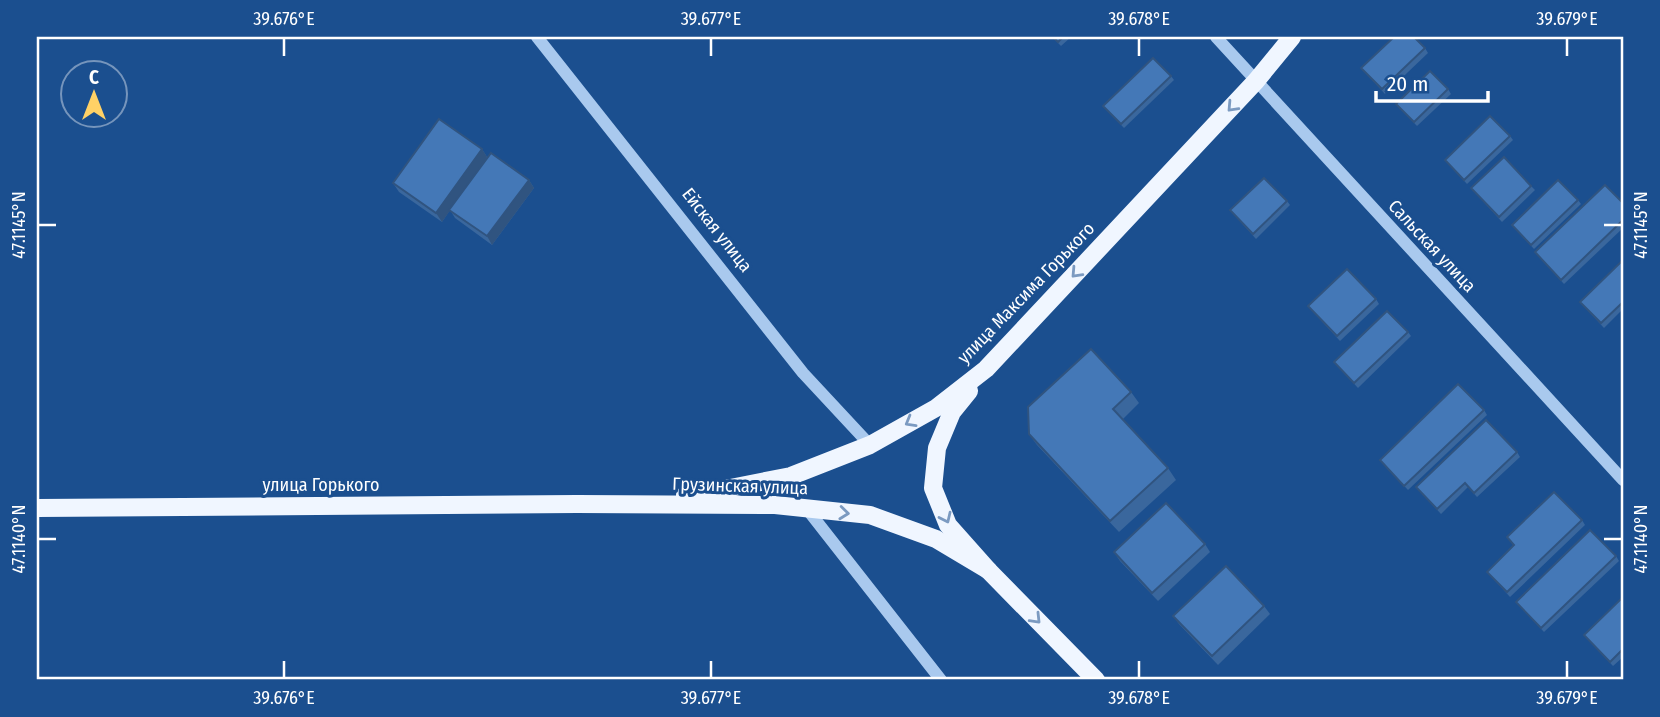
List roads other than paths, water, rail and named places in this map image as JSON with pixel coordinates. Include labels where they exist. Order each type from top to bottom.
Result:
[{"type":"main road","name":"улица Максима Горького","points":[[604,504],[705,493],[791,476],[870,445],[936,408],[986,369],[1256,81],[1292,37]]},
{"type":"main road","points":[[986,369],[952,412],[937,448],[933,488],[948,526],[1096,680]]},
{"type":"main road","name":"Грузинская улица","points":[[604,504],[775,505],[870,515],[936,539],[988,570]]},
{"type":"main road","name":"улица Горького","points":[[37,508],[604,504]]},
{"type":"street","name":"Ейская улица","points":[[537,37],[803,373],[870,445]]},
{"type":"street","name":"Сальская улица","points":[[1216,37],[1623,480]]},
{"type":"street","points":[[807,509],[941,680]]}]
